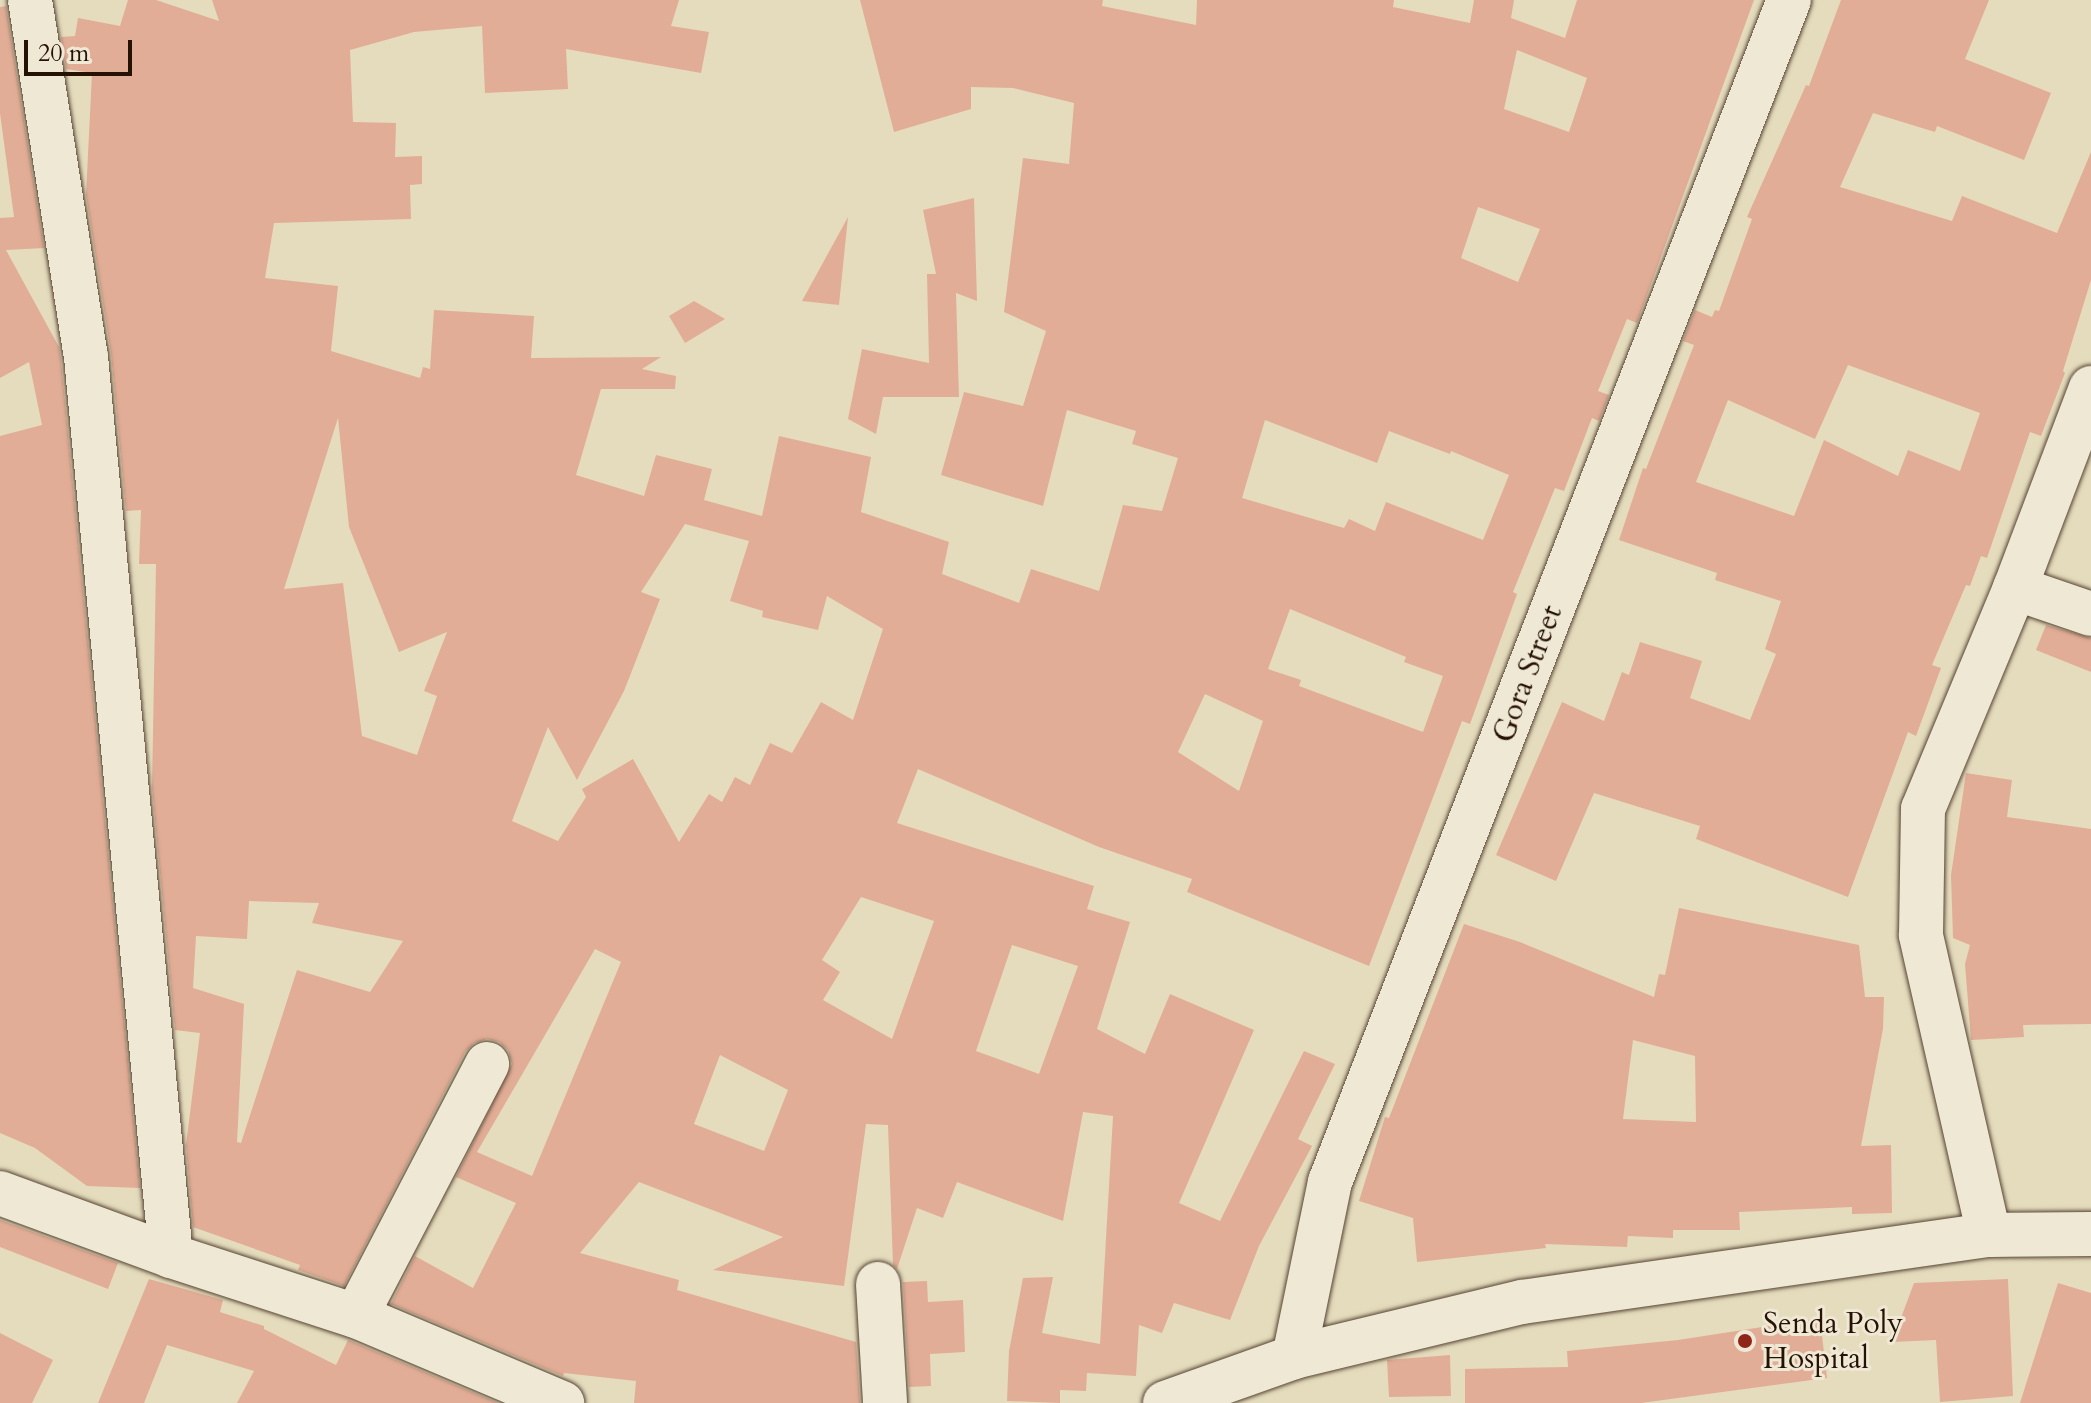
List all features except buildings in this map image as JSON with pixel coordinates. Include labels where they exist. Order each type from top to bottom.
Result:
[{"type":"street","points":[[30,0],[86,357],[171,1256]]},
{"type":"street","name":"Gora Street","points":[[1294,1357],[1330,1182],[1789,0]]},
{"type":"street","points":[[1989,1235],[1921,935],[1923,809],[2015,588],[2091,388]]},
{"type":"street","points":[[2015,588],[2091,614]]},
{"type":"street","points":[[356,1316],[487,1064]]},
{"type":"street","points":[[0,1193],[171,1256],[356,1316],[562,1403]]},
{"type":"street","points":[[1165,1403],[1294,1357],[1522,1302],[1989,1235],[2091,1234]]},
{"type":"street","points":[[878,1284],[885,1403]]},
{"type":"place","name":"Senda Poly Hospital","points":[[1745,1341]]}]
